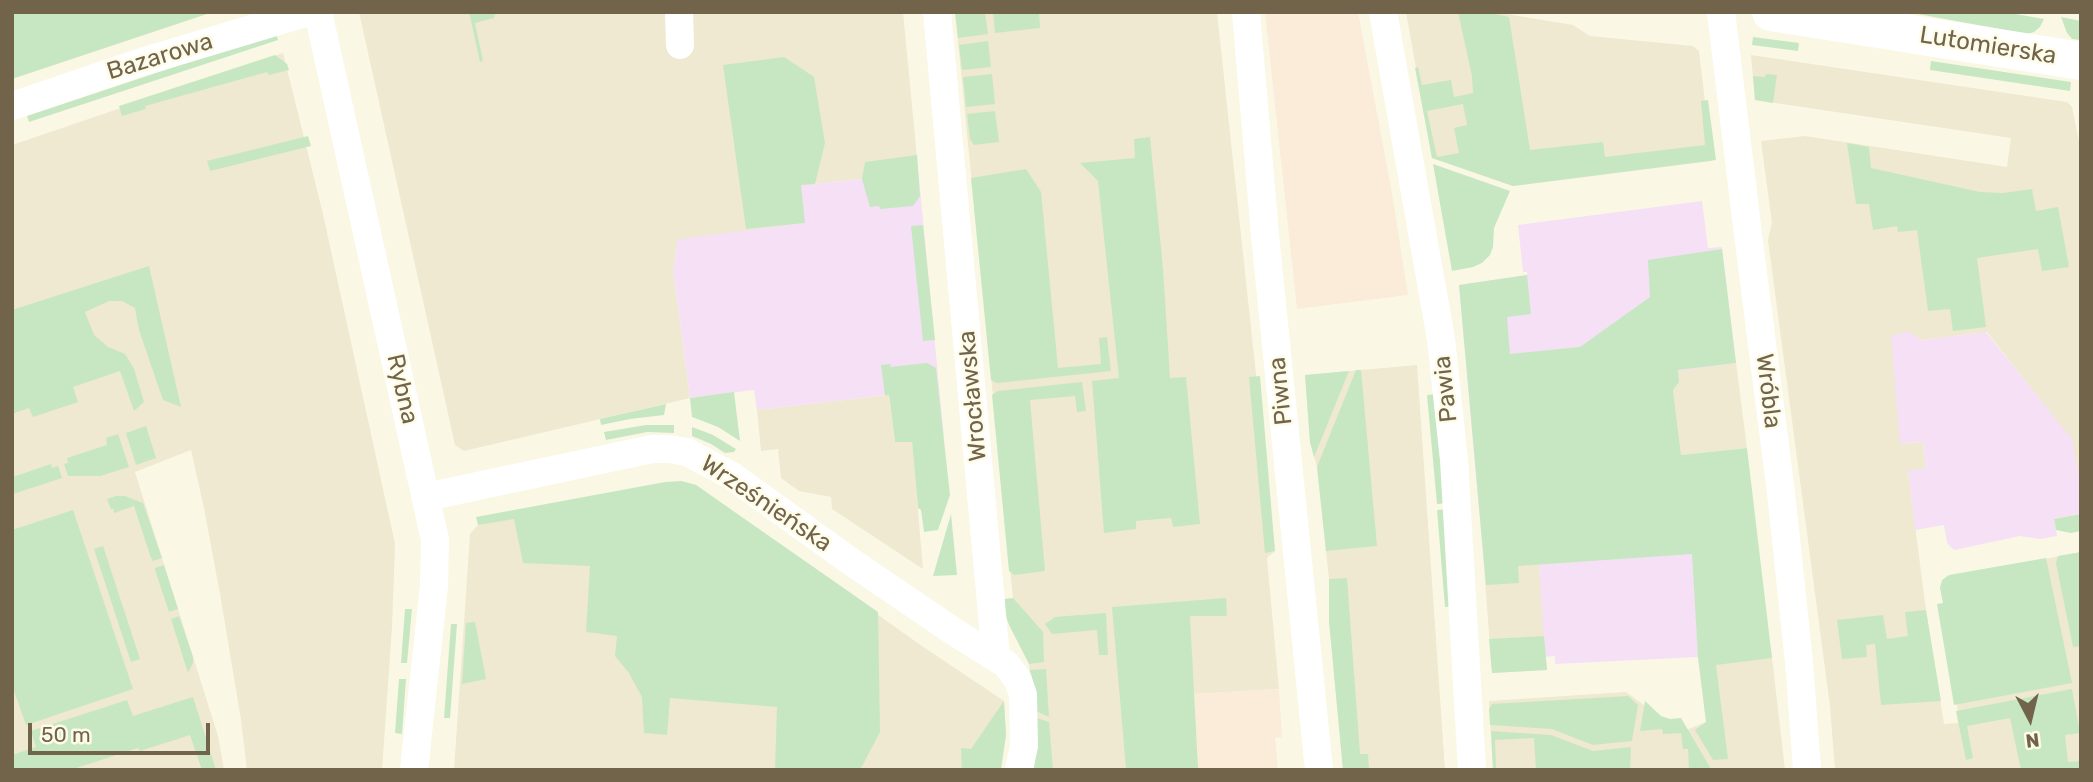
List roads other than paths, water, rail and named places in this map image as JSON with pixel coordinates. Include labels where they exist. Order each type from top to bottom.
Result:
[{"type":"main road","name":"Lutomierska","points":[[1771,12],[2081,61]]},
{"type":"street","name":"Bazarowa","points":[[12,106],[142,62],[308,12]]},
{"type":"street","name":"Rybna","points":[[318,12],[436,548],[414,770]]},
{"type":"street","points":[[679,12],[680,45]]},
{"type":"street","name":"Wrocławska","points":[[937,12],[996,657]]},
{"type":"street","name":"Piwna","points":[[1246,12],[1265,235],[1320,770]]},
{"type":"street","name":"Pawia","points":[[1383,12],[1441,340],[1454,460],[1472,770]]},
{"type":"street","name":"Wróbla","points":[[1721,12],[1781,494],[1799,662],[1807,770]]},
{"type":"street","name":"Wrześnieńska","points":[[426,497],[652,449],[687,452],[732,476],[861,568],[996,657]]},
{"type":"street","points":[[996,657],[1006,664],[1018,680],[1023,695],[1024,746],[1019,770]]}]
